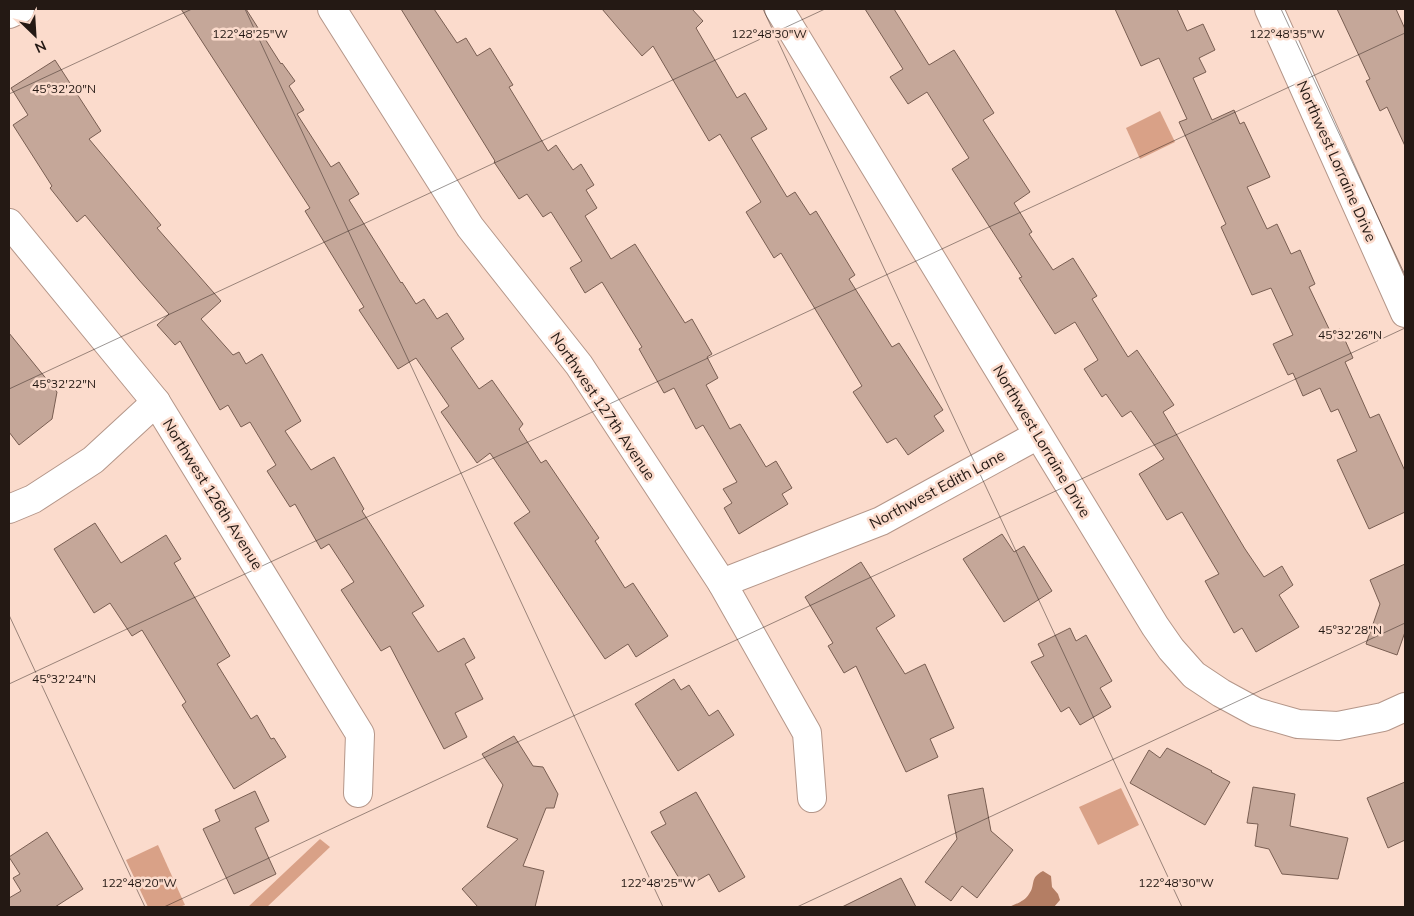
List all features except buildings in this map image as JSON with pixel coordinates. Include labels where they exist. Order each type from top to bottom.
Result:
[{"type":"street","points":[[9,14],[20,9]]},
{"type":"street","name":"Northwest 127th Avenue","points":[[332,9],[470,227],[579,365],[722,583],[807,733],[812,798]]},
{"type":"street","name":"Northwest Lorraine Drive","points":[[779,9],[1155,626],[1171,649],[1194,675],[1221,693],[1256,712],[1298,724],[1338,726],[1383,717],[1405,706]]},
{"type":"street","name":"Northwest Lorraine Drive","points":[[1269,9],[1405,313]]},
{"type":"street","name":"Northwest 126th Avenue","points":[[9,223],[156,402],[360,734],[358,792]]},
{"type":"street","points":[[9,508],[33,499],[93,460],[156,402]]},
{"type":"street","name":"Northwest Edith Lane","points":[[722,583],[881,521],[1038,435]]},
{"type":"shaded area","points":[[1160,111],[1175,142],[1140,159],[1126,128]]},
{"type":"shaded area","points":[[1121,788],[1139,825],[1098,845],[1079,807]]},
{"type":"shaded area","points":[[320,839],[330,847],[267,907],[248,907]]},
{"type":"shaded area","points":[[158,845],[185,905],[179,907],[148,907],[126,860]]},
{"type":"shaded area","points":[[1043,871],[1051,876],[1052,887],[1060,900],[1054,907],[1009,907],[1025,899],[1031,891],[1034,879]]}]
